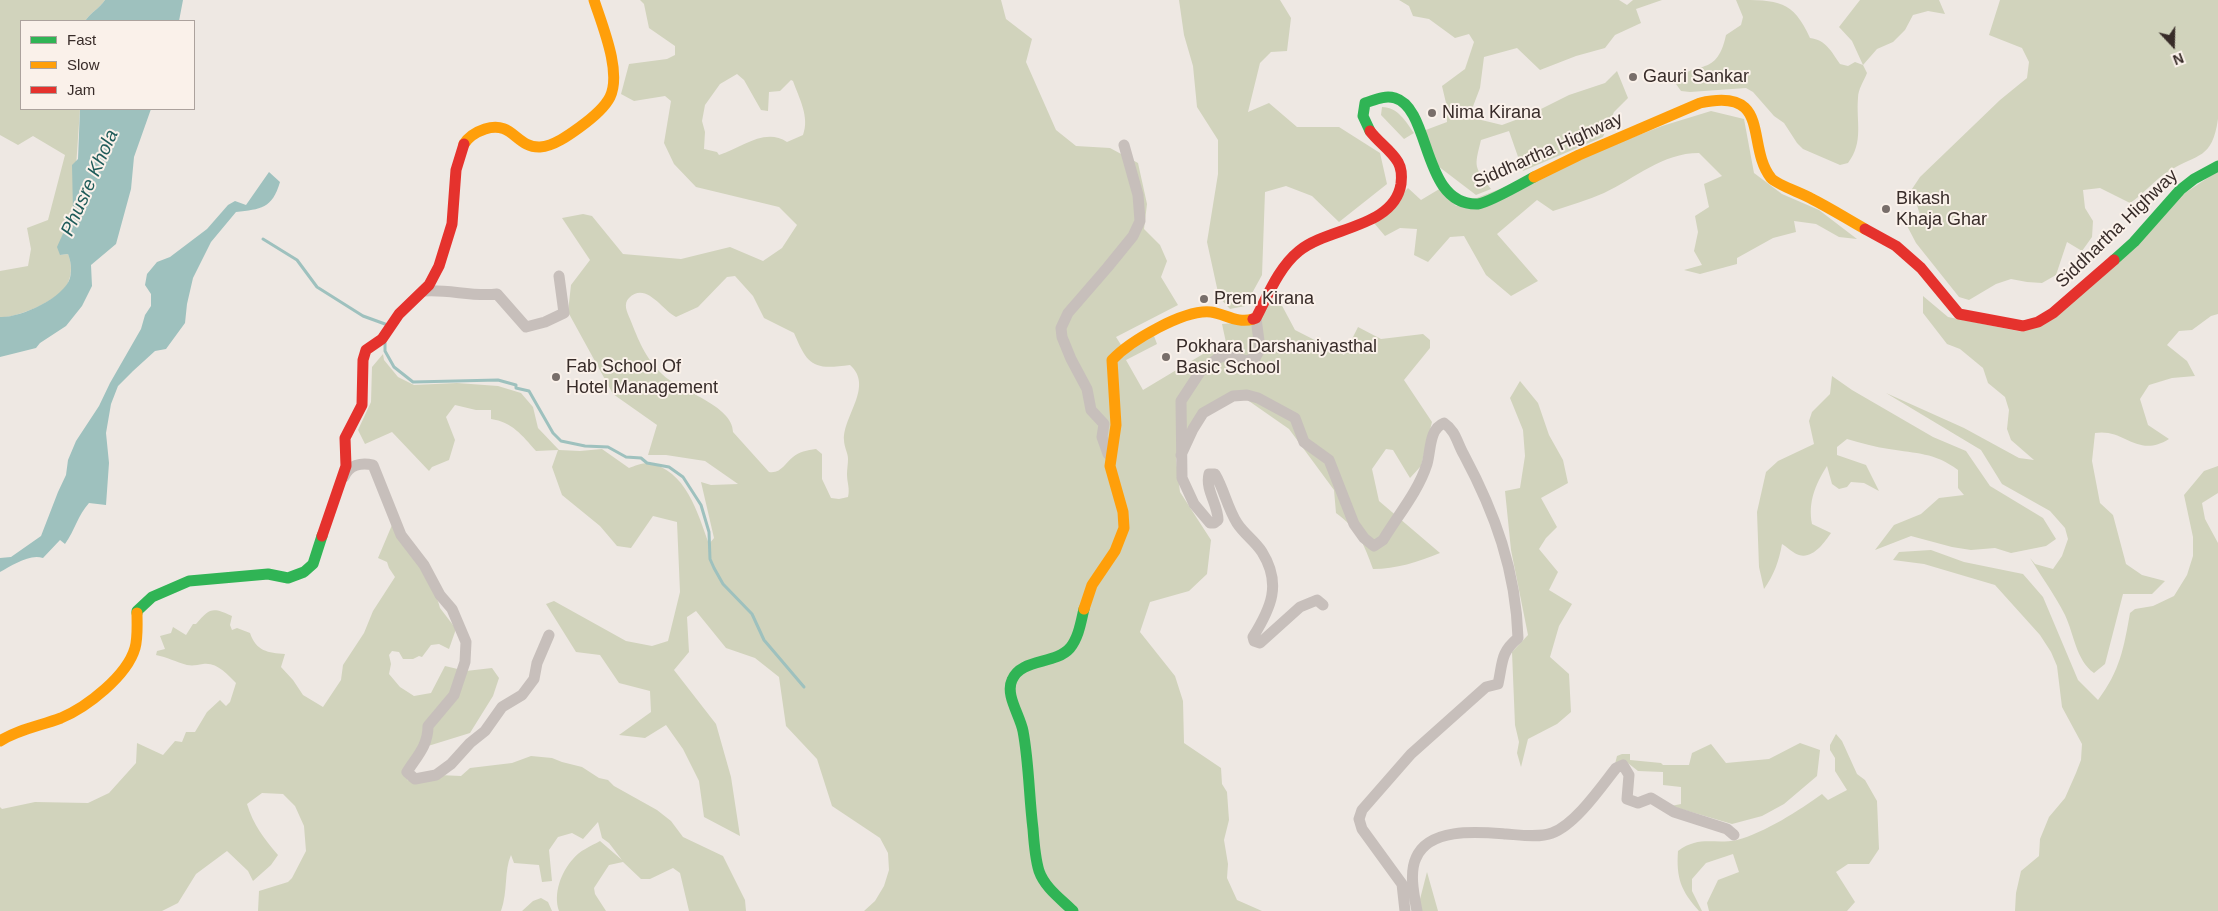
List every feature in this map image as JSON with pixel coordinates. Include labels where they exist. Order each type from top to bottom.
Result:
[{"type":"main road","points":[[0,741],[22,729],[72,713],[93,700],[129,661],[136,639],[137,611],[152,597],[172,590],[189,581],[268,574],[288,578],[304,572],[313,564],[346,466],[345,438],[362,405],[363,360],[366,350],[376,345],[386,335],[395,318],[424,291],[434,278],[454,216],[458,159],[464,144],[474,133],[490,127],[502,127],[531,146],[541,148],[559,142],[603,106],[611,94],[613,66],[594,0]]},
{"type":"main road","name":"Siddhartha Highway","points":[[1256,318],[1281,272],[1299,251],[1319,240],[1374,218],[1387,210],[1394,202],[1402,182],[1397,161],[1388,148],[1368,130],[1362,121],[1361,113],[1365,103],[1384,96],[1399,99],[1409,109],[1420,128],[1437,177],[1464,202],[1480,204],[1579,154],[1608,144],[1672,114],[1700,103],[1714,100],[1732,102],[1746,109],[1752,116],[1763,162],[1772,179],[1811,198],[1896,246],[1921,268],[1959,314],[2023,326],[2038,322],[2053,313],[2134,242],[2180,190],[2194,179],[2218,166]]},
{"type":"main road","points":[[1074,911],[1047,886],[1039,871],[1034,844],[1022,730],[1009,688],[1010,682],[1019,670],[1052,660],[1069,649],[1076,636],[1089,592],[1121,540],[1125,525],[1124,515],[1112,475],[1109,456],[1116,426],[1115,391],[1111,364],[1120,351],[1179,318],[1195,313],[1212,312],[1245,322],[1256,318]]},
{"type":"street","points":[[1109,456],[1102,437],[1104,424],[1091,410],[1088,389],[1071,359],[1062,337],[1061,328],[1068,313],[1133,236],[1140,221],[1138,195],[1124,145]]},
{"type":"street","points":[[424,291],[439,290],[474,296],[497,294],[526,326],[545,322],[564,313],[559,276]]},
{"type":"street","points":[[1256,318],[1260,349],[1255,358],[1246,362],[1228,356],[1218,358],[1200,372],[1181,401],[1182,478],[1194,504],[1205,519],[1210,523],[1214,523],[1218,520],[1218,512],[1207,481],[1209,474],[1215,474],[1237,523],[1262,552],[1272,575],[1272,594],[1267,614],[1252,638],[1254,641],[1260,642],[1300,607],[1317,600],[1324,605]]},
{"type":"street","points":[[1181,455],[1193,429],[1204,414],[1233,396],[1247,395],[1258,398],[1295,418],[1304,442],[1329,460],[1354,524],[1364,538],[1374,546],[1384,540],[1422,477],[1438,425],[1444,423],[1453,429],[1460,448],[1482,489],[1502,540],[1517,611],[1518,638],[1507,647],[1502,658],[1498,684],[1486,687],[1411,754],[1362,810],[1359,819],[1362,829],[1402,884],[1405,911]]},
{"type":"street","points":[[342,481],[346,470],[360,463],[373,465],[401,535],[424,565],[440,595],[452,609],[466,642],[465,662],[454,695],[428,726],[428,737],[425,746],[406,772],[410,777],[415,779],[436,774],[451,764],[470,743],[485,731],[502,707],[522,695],[534,679],[537,663],[549,635]]},
{"type":"street","points":[[1417,911],[1413,886],[1415,859],[1426,844],[1446,835],[1482,832],[1530,836],[1552,833],[1575,818],[1616,768],[1623,765],[1629,774],[1627,798],[1638,803],[1651,798],[1674,812],[1727,829],[1734,835]]},
{"type":"green space","points":[[0,0],[105,0],[86,20],[20,20],[20,110],[80,110],[73,211],[61,239],[60,255],[68,254],[71,263],[71,273],[68,282],[58,295],[42,305],[7,317],[0,317],[0,271],[28,266],[31,249],[27,228],[48,220],[65,155],[33,136],[18,145],[0,135]]},
{"type":"green space","points":[[640,0],[1001,0],[1006,19],[1032,39],[1026,62],[1056,130],[1076,146],[1110,148],[1138,163],[1147,204],[1144,229],[1160,245],[1167,261],[1161,277],[1178,305],[1116,337],[1123,348],[1154,336],[1157,344],[1126,360],[1143,390],[1203,354],[1227,347],[1222,324],[1247,322],[1270,298],[1279,300],[1295,330],[1344,355],[1358,327],[1381,339],[1423,334],[1430,340],[1430,348],[1404,380],[1432,422],[1421,466],[1410,478],[1393,450],[1386,449],[1372,469],[1379,501],[1440,553],[1407,564],[1373,569],[1367,552],[1355,531],[1336,513],[1334,490],[1289,429],[1236,392],[1201,412],[1176,459],[1180,492],[1211,540],[1207,574],[1189,591],[1150,602],[1140,632],[1175,676],[1183,701],[1184,743],[1221,768],[1222,784],[1227,792],[1229,820],[1224,840],[1228,864],[1227,878],[1237,900],[1262,911],[864,911],[875,901],[884,886],[889,870],[888,853],[880,838],[832,806],[817,759],[786,726],[779,677],[755,658],[726,648],[696,611],[687,617],[689,652],[674,670],[716,724],[731,777],[740,836],[704,817],[699,781],[683,749],[666,725],[645,738],[619,735],[651,712],[650,691],[619,683],[600,655],[576,652],[546,604],[554,601],[626,641],[652,646],[668,641],[680,592],[677,522],[653,516],[631,548],[617,546],[600,526],[562,495],[552,467],[558,450],[536,451],[511,426],[491,419],[491,410],[476,410],[455,405],[446,417],[455,440],[449,460],[432,467],[429,471],[392,432],[365,444],[358,430],[371,402],[372,367],[383,354],[384,360],[398,377],[414,385],[457,383],[498,386],[521,393],[533,407],[538,428],[559,450],[602,449],[629,468],[648,463],[661,467],[672,474],[689,494],[709,544],[714,538],[701,482],[711,485],[738,484],[705,461],[666,455],[648,455],[657,425],[613,394],[568,312],[571,285],[590,260],[562,218],[583,214],[592,216],[623,254],[681,259],[730,247],[763,261],[782,248],[797,225],[779,207],[696,187],[674,164],[664,143],[671,101],[665,96],[634,101],[621,94],[629,64],[667,59],[675,55],[675,46],[649,28],[644,4]],"holes":[[[737,74],[744,80],[761,110],[768,111],[769,92],[780,91],[791,80],[793,81],[804,114],[805,128],[803,135],[787,142],[779,138],[770,137],[753,140],[719,155],[717,152],[704,149],[705,132],[702,121],[705,105],[720,84]],[[735,276],[753,296],[764,318],[794,333],[803,353],[813,363],[828,367],[850,365],[857,373],[859,382],[858,392],[845,431],[844,440],[848,459],[848,497],[831,498],[822,479],[822,454],[816,449],[798,454],[790,459],[780,470],[769,472],[733,432],[731,422],[724,414],[715,406],[662,374],[643,348],[627,311],[626,303],[629,298],[635,294],[642,293],[648,295],[676,317],[698,307],[727,277]]]},
{"type":"green space","points":[[1179,0],[1280,0],[1291,18],[1287,51],[1271,52],[1260,63],[1248,112],[1269,103],[1297,127],[1339,127],[1380,153],[1387,184],[1339,222],[1312,196],[1286,186],[1265,192],[1262,275],[1245,306],[1230,309],[1219,297],[1207,242],[1218,174],[1218,140],[1197,107],[1193,66],[1184,35]]},
{"type":"green space","points":[[1399,0],[1619,0],[1627,5],[1633,0],[1662,0],[1636,9],[1641,23],[1615,35],[1605,48],[1576,56],[1540,70],[1517,48],[1484,57],[1480,88],[1469,117],[1502,125],[1529,115],[1569,95],[1605,83],[1617,71],[1628,98],[1614,112],[1603,137],[1523,171],[1509,131],[1481,140],[1477,156],[1477,166],[1481,176],[1491,189],[1476,195],[1434,163],[1423,131],[1447,122],[1446,103],[1442,86],[1465,69],[1474,42],[1469,34],[1455,38],[1429,19],[1413,16],[1409,6]]},
{"type":"green space","points":[[1736,0],[1773,2],[1790,9],[1804,25],[1810,38],[1824,44],[1840,64],[1848,66],[1855,62],[1863,65],[1867,73],[1858,95],[1858,140],[1848,163],[1840,165],[1803,149],[1784,123],[1774,116],[1753,92],[1746,88],[1690,92],[1681,91],[1676,84],[1689,71],[1710,64],[1716,59],[1722,49],[1726,35],[1741,25],[1743,17]]},
{"type":"green space","points":[[1860,0],[1939,0],[1945,14],[1928,11],[1913,15],[1905,30],[1893,42],[1877,49],[1863,65],[1852,41],[1839,27]]},
{"type":"green space","points":[[2000,0],[2218,0],[2218,119],[2212,142],[2208,149],[2164,175],[2130,203],[2100,188],[2083,190],[2085,208],[2093,221],[2092,237],[2082,251],[2067,242],[2056,275],[2042,283],[2011,279],[1996,284],[1969,300],[1959,297],[1916,243],[1904,220],[1920,215],[1912,189],[1920,177],[2000,100],[2027,78],[2029,62],[2022,48],[1989,35]]},
{"type":"green space","points":[[1382,107],[1397,112],[1414,133],[1404,139],[1381,115]]},
{"type":"green space","points":[[1711,111],[1744,119],[1754,173],[1782,194],[1819,210],[1857,239],[1839,237],[1816,224],[1794,221],[1796,232],[1773,238],[1737,258],[1737,264],[1700,274],[1684,270],[1702,265],[1694,251],[1698,232],[1695,216],[1709,207],[1704,184],[1722,176],[1699,153],[1673,157],[1650,167],[1604,193],[1553,211],[1537,200],[1497,234],[1538,281],[1511,296],[1486,275],[1464,236],[1450,237],[1428,262],[1414,255],[1417,229],[1400,228],[1385,236],[1374,223],[1408,188],[1421,200],[1441,188],[1456,206],[1662,126]]},
{"type":"green space","points":[[2218,171],[2218,314],[2211,316],[2192,330],[2179,331],[2167,345],[2187,361],[2195,376],[2172,378],[2149,385],[2140,399],[2148,425],[2169,439],[2148,446],[2139,445],[2115,435],[2095,433],[2092,461],[2100,503],[2113,515],[2126,564],[2142,575],[2165,581],[2152,594],[2123,594],[2105,664],[2094,673],[2088,668],[2079,654],[2065,615],[2030,558],[2035,564],[2053,569],[2062,556],[2068,539],[2065,528],[2050,511],[2002,484],[1981,450],[1886,393],[1964,428],[2019,458],[2034,460],[2011,440],[2007,429],[2009,410],[2005,397],[1988,383],[1983,368],[1960,349],[1947,344],[1923,313],[1923,296],[1948,317],[2023,332],[2182,195]]},
{"type":"green space","points":[[1832,376],[1852,390],[1933,437],[1966,451],[1990,486],[2043,518],[2056,539],[2046,546],[2011,553],[1995,548],[1971,550],[1952,547],[1911,536],[1875,550],[1894,525],[1921,514],[1939,498],[1964,495],[1958,488],[1958,470],[1933,457],[1847,439],[1837,447],[1837,455],[1866,465],[1879,491],[1864,483],[1851,482],[1847,487],[1839,489],[1832,484],[1827,466],[1814,494],[1811,516],[1812,524],[1831,533],[1818,549],[1809,555],[1797,554],[1782,544],[1776,568],[1764,589],[1759,567],[1757,512],[1766,472],[1778,461],[1814,444],[1809,421],[1812,412],[1830,394]]},
{"type":"green space","points":[[1520,381],[1538,403],[1549,435],[1563,460],[1568,483],[1541,498],[1557,527],[1546,538],[1539,549],[1558,572],[1549,590],[1572,604],[1559,626],[1550,657],[1569,674],[1571,712],[1557,724],[1528,739],[1521,767],[1517,753],[1519,742],[1515,725],[1512,652],[1528,635],[1511,550],[1505,491],[1520,488],[1525,456],[1523,430],[1510,398]]},
{"type":"green space","points":[[2218,466],[2218,493],[2202,503],[2205,519],[2218,543],[2218,911],[2015,911],[2016,893],[2021,871],[2039,856],[2040,839],[2049,817],[2065,798],[2081,760],[2082,744],[2062,707],[2057,666],[2040,635],[1995,585],[1924,564],[1893,560],[1899,552],[1931,550],[1964,562],[2023,574],[2043,597],[2078,680],[2098,700],[2116,669],[2123,648],[2130,613],[2135,609],[2153,606],[2174,596],[2187,575],[2193,556],[2193,537],[2184,495],[2204,471]]},
{"type":"green space","points":[[392,525],[416,560],[440,608],[456,629],[449,649],[439,644],[431,645],[422,657],[419,656],[413,659],[403,659],[399,652],[392,651],[389,655],[391,664],[389,674],[400,687],[414,696],[431,693],[445,666],[466,671],[492,668],[499,678],[493,696],[470,733],[428,746],[407,780],[421,782],[439,775],[461,776],[470,768],[512,763],[531,756],[552,758],[582,767],[599,778],[608,780],[614,786],[657,810],[671,821],[683,837],[723,856],[745,900],[746,911],[689,911],[680,873],[673,868],[650,879],[641,879],[623,862],[609,865],[594,888],[595,894],[606,911],[559,911],[557,898],[559,884],[565,870],[578,854],[600,841],[622,860],[609,843],[602,838],[598,822],[583,839],[572,833],[558,837],[549,850],[552,881],[542,882],[539,865],[514,863],[511,855],[507,867],[505,896],[501,911],[258,911],[259,891],[288,882],[306,851],[304,826],[295,806],[283,794],[262,793],[247,804],[252,818],[278,855],[271,865],[253,881],[248,871],[227,851],[196,874],[178,903],[162,911],[0,911],[0,807],[2,809],[35,802],[88,803],[109,793],[136,763],[137,743],[163,755],[175,741],[182,742],[186,732],[195,732],[207,712],[220,700],[226,706],[230,702],[236,683],[229,676],[213,665],[187,665],[156,655],[157,651],[165,649],[160,636],[171,633],[173,627],[186,635],[193,624],[196,624],[208,612],[216,610],[232,616],[230,625],[232,630],[237,628],[250,633],[256,644],[263,650],[285,654],[281,667],[303,695],[323,707],[341,680],[343,665],[364,633],[373,611],[395,577],[387,562],[378,558]]},
{"type":"green space","points":[[1836,734],[1842,741],[1857,774],[1865,780],[1877,801],[1879,849],[1869,864],[1848,864],[1836,872],[1855,902],[1847,911],[1709,911],[1707,903],[1718,880],[1739,872],[1733,854],[1706,863],[1692,879],[1692,891],[1702,911],[1699,911],[1681,884],[1678,869],[1678,851],[1693,843],[1729,841],[1748,837],[1781,820],[1822,794],[1828,800],[1847,790],[1835,771],[1835,758],[1830,750],[1830,745]]},
{"type":"green space","points":[[1800,743],[1820,750],[1817,776],[1784,804],[1762,816],[1732,824],[1671,806],[1681,804],[1681,787],[1663,785],[1663,772],[1638,771],[1624,760],[1615,764],[1617,756],[1630,754],[1630,760],[1661,763],[1663,765],[1689,765],[1692,753],[1711,744],[1726,763],[1769,759]]},
{"type":"green space","points":[[1427,872],[1438,911],[1420,911],[1419,903]]},
{"type":"green space","points":[[541,898],[548,902],[552,911],[522,911],[533,901]]},
{"type":"water","points":[[105,0],[183,0],[179,20],[86,20]]},
{"type":"water","name":"Phusre Khola","points":[[80,110],[151,110],[134,157],[131,189],[116,244],[91,265],[92,286],[82,306],[66,326],[40,343],[36,348],[0,357],[0,317],[19,314],[40,305],[59,293],[70,278],[71,266],[68,254],[60,255],[57,247],[73,211],[72,165],[78,159]]},
{"type":"water","points":[[269,172],[280,182],[277,191],[269,203],[252,210],[236,212],[211,242],[193,278],[185,323],[166,349],[155,351],[118,386],[111,404],[106,433],[109,463],[106,505],[89,503],[65,544],[60,540],[43,558],[32,557],[0,572],[0,558],[11,557],[41,536],[66,475],[68,460],[76,441],[99,406],[141,329],[145,315],[151,306],[151,294],[145,285],[147,274],[157,262],[170,257],[207,229],[228,205],[235,201],[246,205]]},
{"type":"waterway","points":[[263,239],[297,260],[317,287],[363,316],[385,324]]},
{"type":"waterway","points":[[385,343],[385,351],[394,367],[413,382],[498,380],[516,385],[516,388],[529,391],[553,433],[561,441],[585,446],[608,447],[626,457],[641,458],[647,463],[669,467],[683,477],[701,505],[709,532],[710,559],[723,584],[752,614],[764,640],[804,687]]},
{"type":"traffic: fast","points":[[1370,131],[1363,116],[1365,103],[1391,97],[1407,106],[1416,119],[1436,174],[1446,190],[1460,200],[1478,204],[1483,203],[1534,177]]},
{"type":"traffic: fast","points":[[2114,260],[2134,242],[2180,190],[2194,179],[2218,166]]},
{"type":"traffic: fast","points":[[137,613],[152,597],[189,581],[268,574],[288,578],[304,572],[313,564],[322,536]]},
{"type":"traffic: fast","points":[[1073,911],[1049,888],[1039,871],[1034,845],[1025,743],[1010,692],[1010,686],[1016,673],[1023,668],[1056,657],[1070,648],[1078,634],[1084,609]]},
{"type":"traffic: slow","points":[[464,144],[476,133],[494,127],[502,128],[532,146],[545,146],[566,137],[601,110],[610,97],[614,75],[610,48],[594,0]]},
{"type":"traffic: slow","points":[[1534,177],[1579,155],[1700,103],[1723,100],[1738,103],[1748,111],[1753,122],[1763,165],[1774,181],[1819,202],[1865,229]]},
{"type":"traffic: slow","points":[[1084,609],[1092,585],[1115,551],[1124,528],[1123,512],[1110,466],[1116,425],[1112,360],[1131,344],[1158,328],[1200,312],[1216,313],[1237,320],[1253,319]]},
{"type":"traffic: slow","points":[[0,741],[15,733],[71,713],[94,698],[115,680],[131,659],[135,648],[137,640],[137,613]]},
{"type":"traffic: jam","points":[[1253,319],[1256,318],[1280,273],[1299,251],[1311,243],[1373,218],[1386,210],[1396,199],[1401,184],[1399,165],[1392,154],[1370,131]]},
{"type":"traffic: jam","points":[[322,536],[346,466],[345,438],[362,405],[363,360],[366,350],[382,339],[399,314],[429,285],[439,266],[452,224],[456,170],[464,144]]},
{"type":"traffic: jam","points":[[1865,229],[1896,246],[1921,268],[1959,314],[2023,326],[2038,322],[2053,313],[2114,260]]},
{"type":"place","name":"Gauri Sankar","points":[[1633,77]]},
{"type":"place","name":"Nima Kirana","points":[[1432,113]]},
{"type":"place","name":"Bikash Khaja Ghar","points":[[1886,209]]},
{"type":"place","name":"Prem Kirana","points":[[1204,299]]},
{"type":"place","name":"Pokhara Darshaniyasthal Basic School","points":[[1166,357]]},
{"type":"place","name":"Fab School Of Hotel Management","points":[[556,377]]}]
